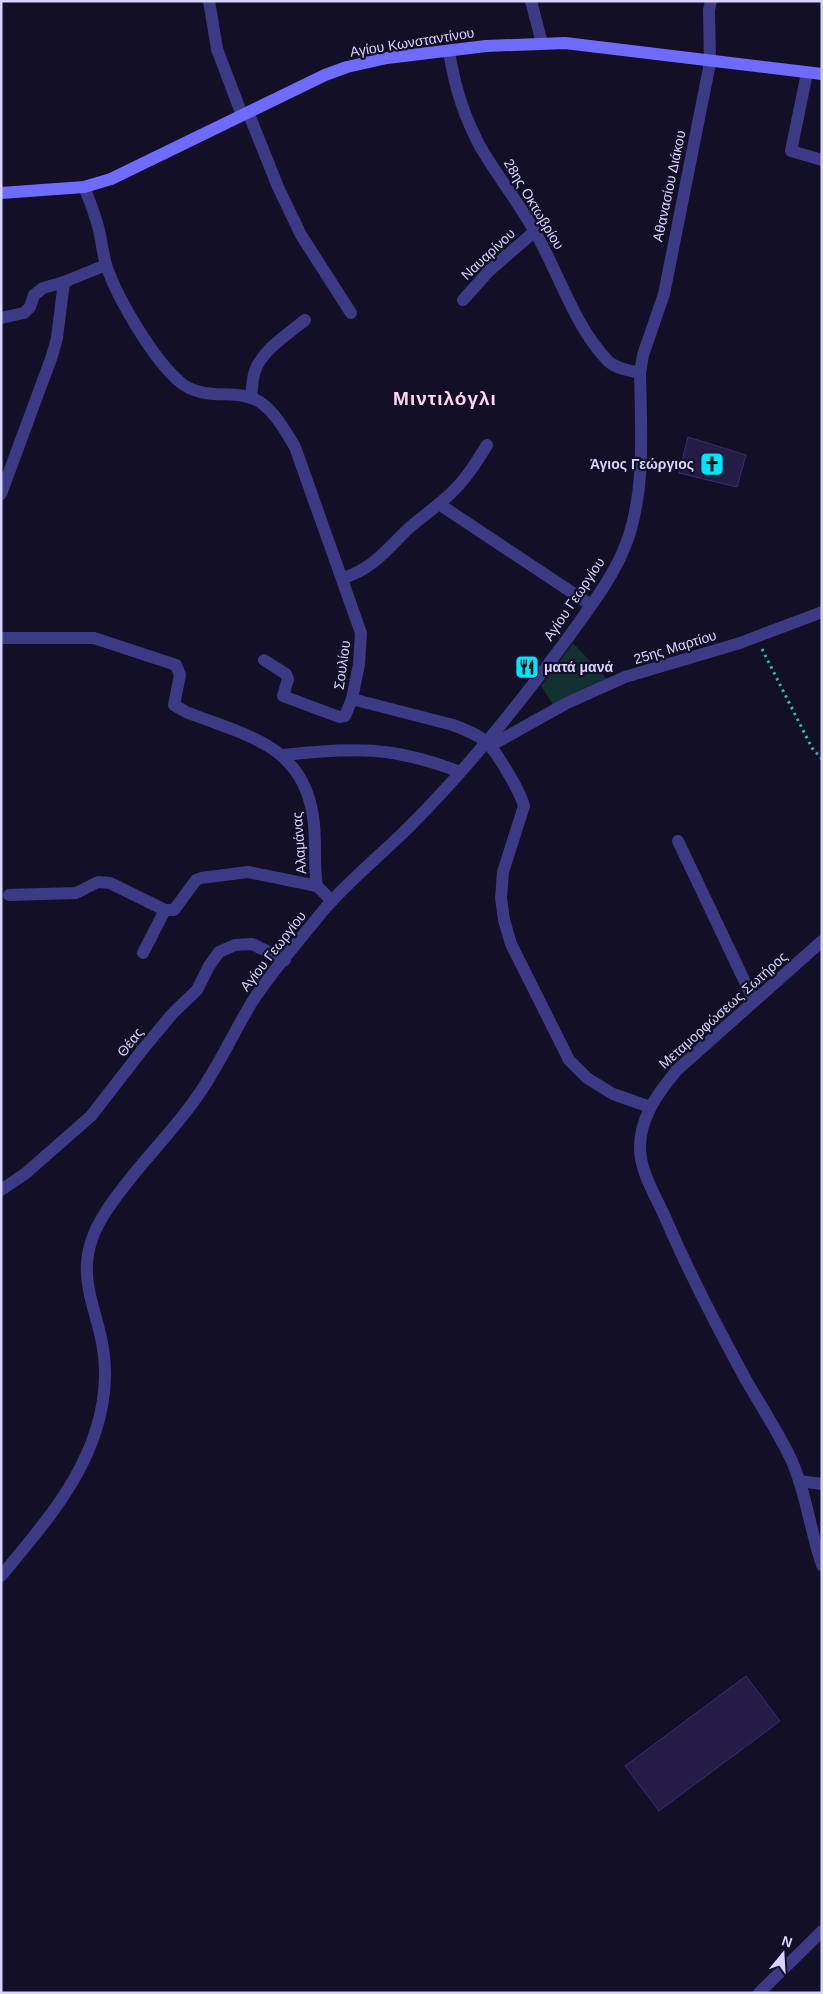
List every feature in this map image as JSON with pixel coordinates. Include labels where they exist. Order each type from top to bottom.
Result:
[{"type":"main road","name":"Αγίου Κωνσταντίνου","points":[[1,193],[84,188],[135,169],[324,75],[347,67],[387,58],[486,46],[542,43],[585,45],[710,63],[822,74]]},
{"type":"street","points":[[209,1],[216,49],[278,187],[301,234],[351,313]]},
{"type":"street","points":[[531,1],[542,43]]},
{"type":"street","name":"Αθανασίου Διάκου","points":[[640,373],[643,356],[664,294],[710,63],[709,10],[711,1]]},
{"type":"street","name":"28ης Οκτωβρίου","points":[[449,51],[452,72],[461,101],[481,147],[535,231],[575,315],[609,362],[627,371],[640,373]]},
{"type":"street","points":[[807,73],[791,151],[822,160]]},
{"type":"street","points":[[84,188],[99,229],[106,266],[147,343],[182,383],[208,395],[251,398],[254,373],[258,364],[267,353],[305,320]]},
{"type":"street","name":"Ναυαρίνου","points":[[463,300],[489,271],[535,231]]},
{"type":"street","points":[[1,318],[24,313],[30,307],[34,295],[43,288],[106,266]]},
{"type":"street","points":[[1,494],[52,356],[61,314],[64,282]]},
{"type":"street","name":"Αγίου Γεωργίου","points":[[1,1576],[65,1496],[80,1472],[93,1440],[105,1380],[104,1348],[87,1289],[85,1270],[86,1258],[95,1229],[135,1172],[194,1101],[255,998],[332,901],[433,804],[486,742],[532,686],[616,565],[626,544],[632,522],[640,458],[640,373]]},
{"type":"street","name":"Σουλίου","points":[[251,398],[261,402],[280,423],[295,447],[343,578],[361,633],[359,664],[352,699]]},
{"type":"street","points":[[343,578],[363,572],[408,529],[439,504],[469,473],[488,445]]},
{"type":"street","points":[[439,504],[590,605]]},
{"type":"street","name":"25ης Μαρτίου","points":[[486,742],[497,742],[567,703],[625,678],[757,637],[822,612]]},
{"type":"street","points":[[1,638],[94,638],[172,662],[180,671],[173,700],[174,705],[179,709],[268,745],[283,755],[326,750],[393,751],[460,772]]},
{"type":"street","points":[[264,660],[286,674],[288,679],[283,696],[339,717],[345,716],[352,699],[460,728],[486,742],[506,769],[524,806],[503,872],[501,898],[504,920],[511,944],[569,1060],[593,1082],[614,1094],[650,1107]]},
{"type":"street","name":"Αλαμάνας","points":[[283,755],[302,782],[311,806],[317,886],[332,901]]},
{"type":"street","points":[[678,841],[754,1001]]},
{"type":"street","points":[[8,895],[76,893],[98,882],[110,883],[166,910],[174,910],[196,880],[201,878],[248,872],[317,886]]},
{"type":"street","points":[[144,953],[166,910]]},
{"type":"street","name":"Μεταμορφώσεως Σωτήρος","points":[[822,941],[677,1070],[650,1107],[641,1137],[640,1151],[643,1168],[694,1278],[733,1356],[791,1459],[799,1480],[822,1565]]},
{"type":"street","name":"Θέας","points":[[1,1190],[33,1168],[91,1116],[155,1035],[197,990],[219,952],[235,945],[252,944],[285,960]]},
{"type":"street","points":[[799,1480],[822,1484]]},
{"type":"street","points":[[759,1993],[822,1931]]},
{"type":"path","points":[[757,637],[812,748],[822,759]]},
{"type":"green space","points":[[573,643],[607,679],[554,706],[541,686]]},
{"type":"building","name":"Άγιος Γεώργιος","points":[[688,437],[746,455],[737,487],[679,473]]},
{"type":"building","points":[[746,1676],[780,1721],[659,1811],[625,1766]]},
{"type":"place","name":"Άγιος Γεώργιος","points":[[712,464]]},
{"type":"place","name":"ματά μανά","points":[[527,667]]},
{"type":"district","name":"Μιντιλόγλι","points":[[445,398]]}]
